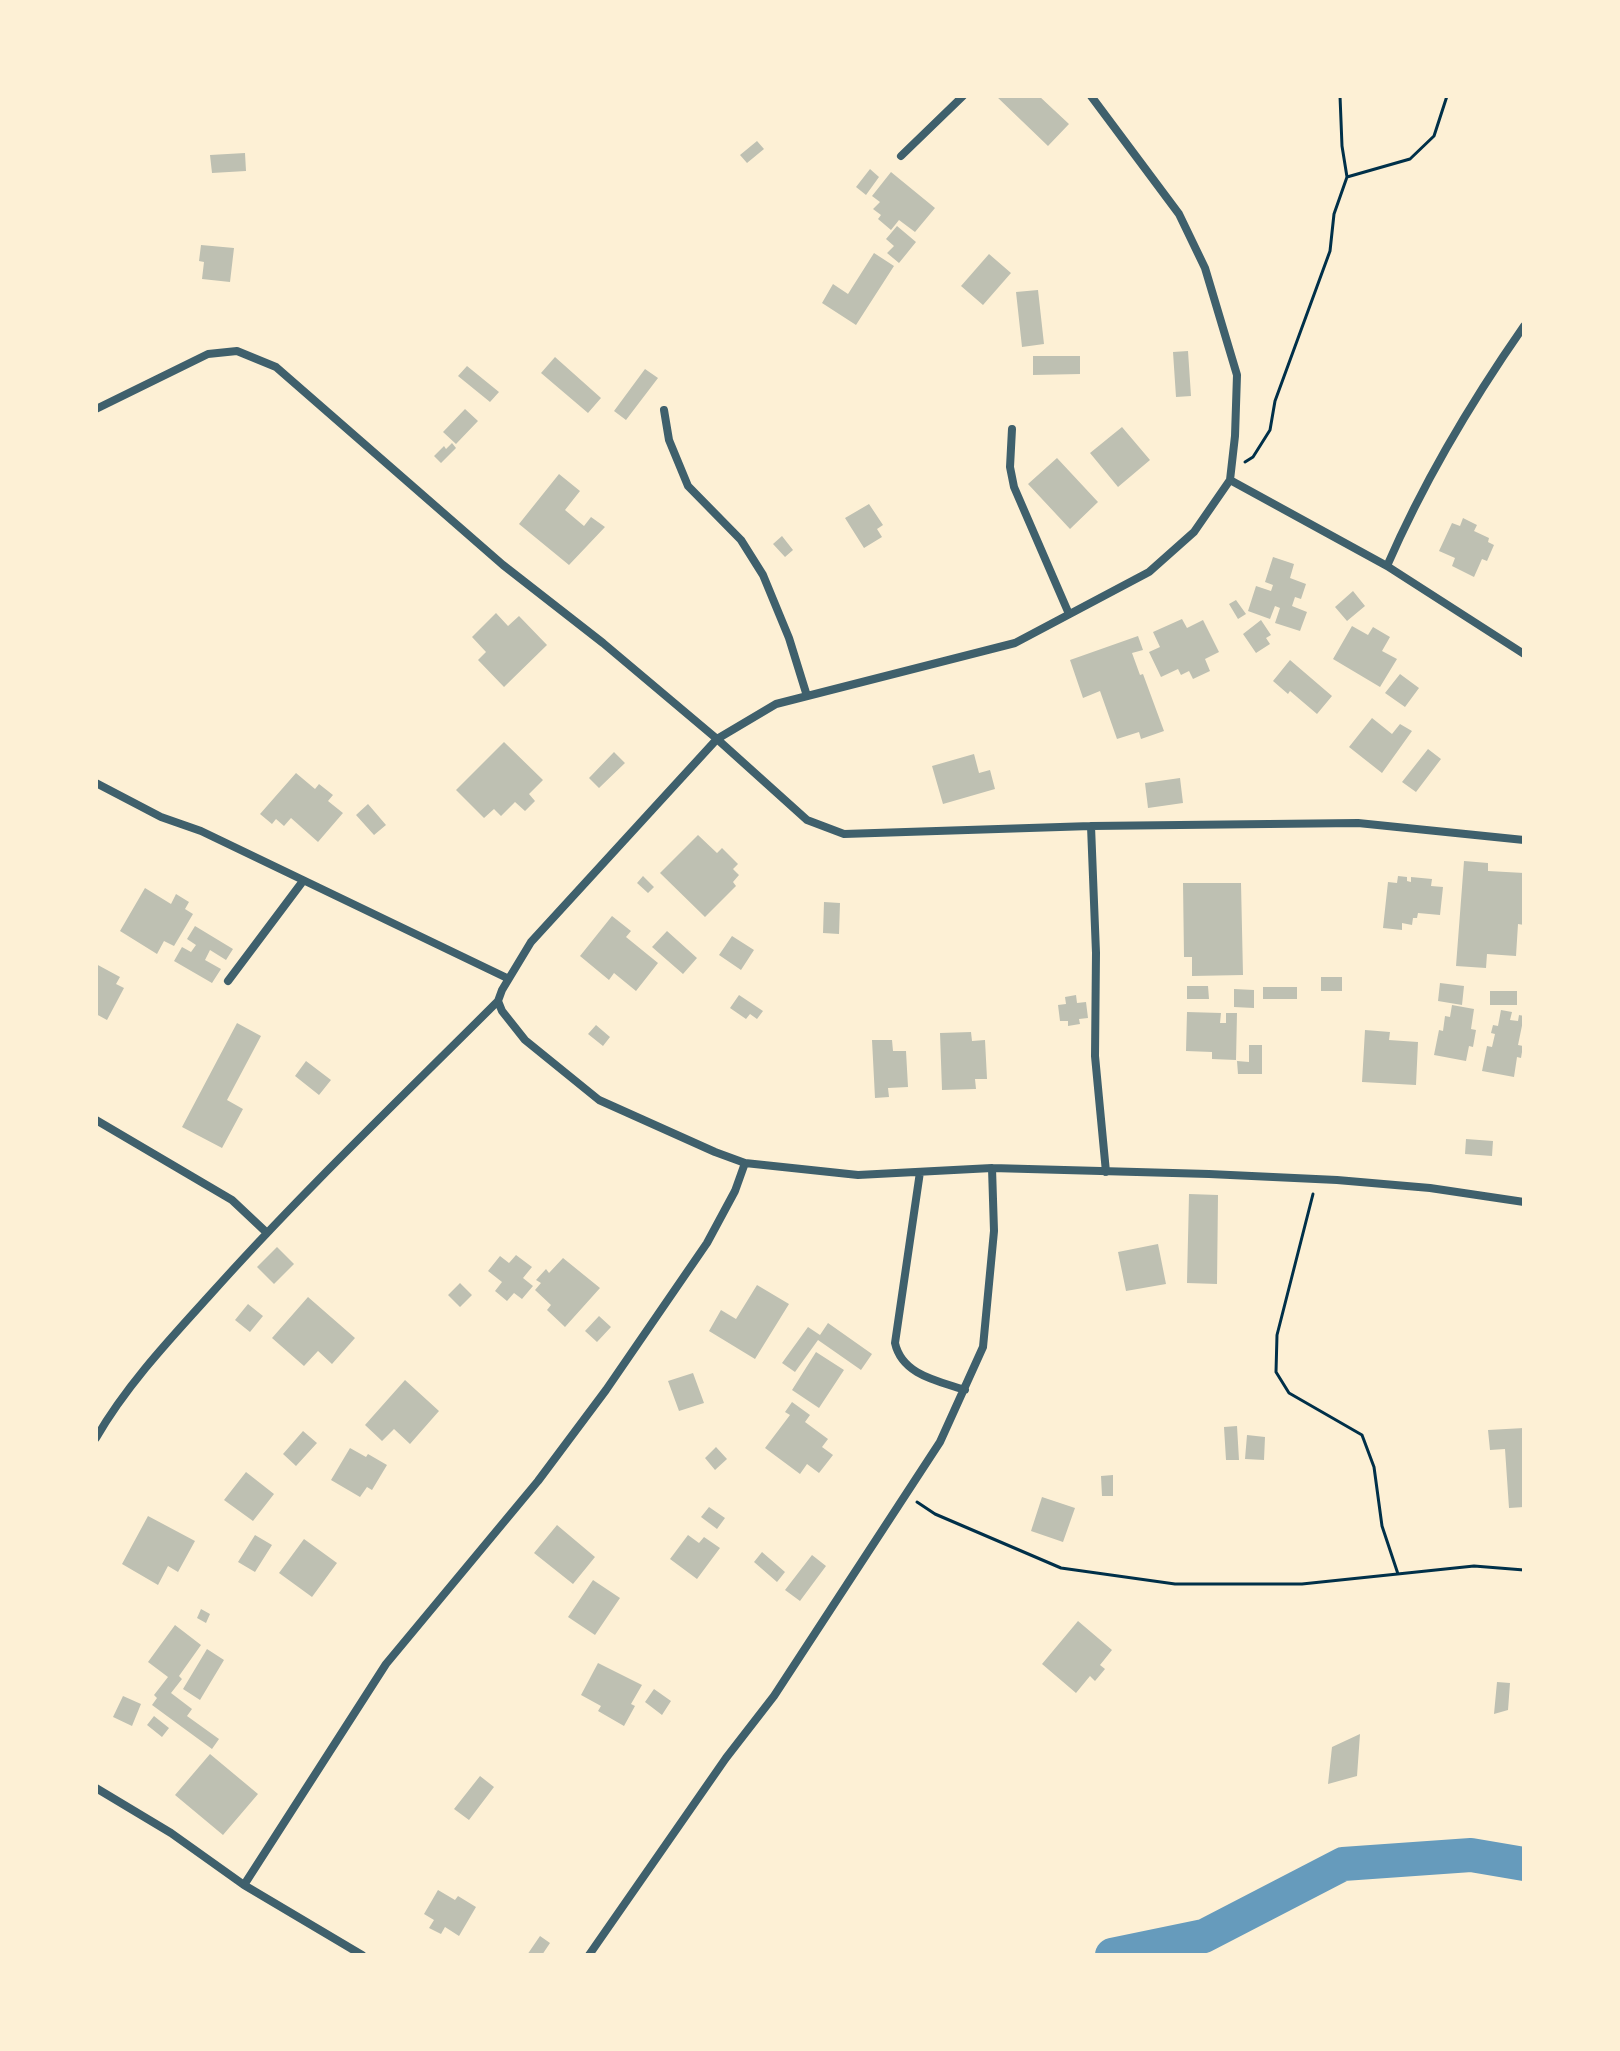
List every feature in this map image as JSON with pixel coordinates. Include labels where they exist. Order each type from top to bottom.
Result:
[{"type":"street","points":[[901,156],[963,96]]},
{"type":"street","points":[[96,1438],[163,1347],[266,1232],[498,1001],[507,978],[531,942],[717,739],[776,704],[1015,643],[1149,572],[1194,532],[1230,480],[1237,375],[1205,268],[1179,214],[1091,96]]},
{"type":"street","points":[[1387,566],[1416,501],[1485,382],[1524,326]]},
{"type":"street","points":[[96,409],[208,354],[237,351],[276,367],[503,565],[603,643],[807,820],[844,834],[1091,826],[1358,823],[1524,840]]},
{"type":"street","points":[[664,410],[669,440],[688,486],[741,540],[763,575],[789,638],[807,696]]},
{"type":"street","points":[[1012,429],[1010,467],[1014,487],[1069,614]]},
{"type":"street","points":[[1230,480],[1387,566],[1524,654]]},
{"type":"street","points":[[96,783],[161,817],[201,831],[507,978]]},
{"type":"street","points":[[1091,826],[1096,953],[1095,1056],[1106,1172]]},
{"type":"street","points":[[228,981],[303,881]]},
{"type":"street","points":[[498,1001],[509,1022],[525,1040],[599,1100],[745,1163],[858,1175],[992,1168],[1317,1179],[1430,1188],[1524,1202]]},
{"type":"street","points":[[96,1120],[232,1200],[266,1232]]},
{"type":"street","points":[[244,1885],[386,1664],[538,1481],[606,1390],[707,1243],[735,1191],[745,1163]]},
{"type":"street","points":[[589,1955],[726,1758],[774,1696],[940,1442],[983,1347],[994,1231],[992,1168]]},
{"type":"street","points":[[920,1172],[895,1343],[897,1353],[915,1373],[965,1390]]},
{"type":"street","points":[[96,1788],[171,1833],[244,1885],[362,1955]]},
{"type":"path","points":[[1232,470],[1253,457],[1270,430],[1275,401],[1330,251],[1334,214],[1347,177],[1340,96]]},
{"type":"path","points":[[1347,177],[1410,159],[1434,136],[1447,96]]},
{"type":"path","points":[[1317,1179],[1277,1335],[1276,1372],[1289,1393],[1362,1435],[1374,1467],[1382,1526],[1398,1574]]},
{"type":"path","points":[[907,1495],[935,1514],[1061,1568],[1175,1584],[1302,1584],[1474,1566],[1524,1570]]},
{"type":"building","points":[[996,96],[1039,96],[1069,124],[1048,146]]},
{"type":"building","points":[[757,141],[764,149],[747,163],[740,155]]},
{"type":"building","points":[[245,153],[246,171],[212,173],[210,155]]},
{"type":"building","points":[[870,169],[879,177],[866,195],[856,187]]},
{"type":"building","points":[[891,172],[935,208],[915,232],[899,220],[891,230],[878,219],[881,215],[873,209],[880,202],[872,196]]},
{"type":"building","points":[[897,226],[916,242],[899,263],[887,253],[894,246],[886,239]]},
{"type":"building","points":[[201,245],[234,248],[230,282],[202,279],[204,262],[199,261]]},
{"type":"building","points":[[874,253],[894,266],[856,325],[822,303],[833,284],[848,294]]},
{"type":"building","points":[[989,254],[1011,273],[983,305],[961,286]]},
{"type":"building","points":[[1038,290],[1044,344],[1022,347],[1016,292]]},
{"type":"building","points":[[1188,351],[1191,396],[1176,397],[1173,352]]},
{"type":"building","points":[[1033,356],[1080,356],[1080,374],[1033,375]]},
{"type":"building","points":[[555,357],[601,398],[588,413],[541,373]]},
{"type":"building","points":[[467,366],[499,392],[490,402],[458,376]]},
{"type":"building","points":[[645,369],[658,378],[626,420],[614,411]]},
{"type":"building","points":[[465,409],[478,421],[456,444],[443,432]]},
{"type":"building","points":[[1122,427],[1150,460],[1118,487],[1090,453]]},
{"type":"building","points":[[452,443],[456,448],[441,463],[434,456]]},
{"type":"building","points":[[1057,458],[1098,502],[1070,529],[1028,484]]},
{"type":"building","points":[[559,474],[580,491],[565,510],[584,526],[591,517],[605,527],[569,565],[519,524]]},
{"type":"building","points":[[869,504],[883,525],[877,529],[882,537],[864,548],[845,518]]},
{"type":"building","points":[[1463,518],[1477,525],[1474,531],[1489,538],[1488,542],[1494,545],[1487,561],[1482,559],[1474,577],[1452,566],[1455,558],[1439,551],[1452,523],[1460,526]]},
{"type":"building","points":[[782,536],[793,550],[785,557],[773,544]]},
{"type":"building","points":[[1273,557],[1294,564],[1290,578],[1306,584],[1301,599],[1295,597],[1292,606],[1307,612],[1300,631],[1275,623],[1280,608],[1275,606],[1270,619],[1248,611],[1256,586],[1271,591],[1273,585],[1265,582]]},
{"type":"building","points":[[1353,591],[1365,606],[1347,621],[1335,607]]},
{"type":"building","points":[[1236,600],[1246,614],[1238,619],[1229,604]]},
{"type":"building","points":[[496,613],[508,626],[519,616],[547,645],[504,687],[478,660],[486,652],[472,637]]},
{"type":"building","points":[[1182,619],[1187,628],[1203,620],[1219,652],[1205,659],[1210,671],[1193,679],[1189,671],[1181,675],[1178,669],[1161,677],[1149,652],[1160,647],[1153,632]]},
{"type":"building","points":[[1261,620],[1271,635],[1266,638],[1270,644],[1256,653],[1243,634]]},
{"type":"building","points":[[1352,626],[1368,635],[1373,627],[1390,637],[1382,651],[1397,659],[1380,687],[1333,659]]},
{"type":"building","points":[[1138,636],[1143,650],[1132,653],[1164,731],[1141,739],[1139,732],[1117,739],[1100,691],[1083,698],[1070,660]]},
{"type":"building","points":[[1290,660],[1332,696],[1317,714],[1273,681]]},
{"type":"building","points":[[1400,674],[1419,688],[1405,707],[1385,693]]},
{"type":"building","points":[[1372,718],[1392,734],[1400,724],[1412,731],[1382,773],[1349,747]]},
{"type":"building","points":[[504,742],[543,780],[529,794],[535,801],[525,811],[515,802],[501,816],[494,809],[484,818],[456,790]]},
{"type":"building","points":[[1428,749],[1441,759],[1416,792],[1402,782]]},
{"type":"building","points":[[614,752],[625,763],[599,788],[589,778]]},
{"type":"building","points":[[974,754],[979,773],[990,770],[995,789],[943,804],[932,766]]},
{"type":"building","points":[[296,773],[315,789],[319,784],[333,795],[328,801],[343,813],[318,842],[291,818],[284,826],[276,819],[272,824],[260,814]]},
{"type":"building","points":[[1180,778],[1183,803],[1148,808],[1145,783]]},
{"type":"building","points":[[368,804],[386,825],[374,835],[356,815]]},
{"type":"building","points":[[698,835],[717,853],[722,848],[738,864],[733,869],[739,875],[733,882],[736,886],[705,917],[660,873]]},
{"type":"building","points":[[1464,861],[1488,863],[1488,871],[1524,873],[1524,925],[1518,924],[1516,956],[1487,954],[1486,968],[1456,966]]},
{"type":"building","points":[[643,876],[654,887],[648,893],[637,883]]},
{"type":"building","points":[[1398,876],[1407,877],[1407,881],[1411,882],[1411,877],[1432,879],[1431,886],[1443,887],[1440,915],[1418,913],[1412,925],[1402,923],[1402,930],[1383,928],[1388,882],[1397,883]]},
{"type":"building","points":[[1183,883],[1241,883],[1243,975],[1192,976],[1192,957],[1184,957]]},
{"type":"building","points":[[145,888],[171,904],[176,894],[189,902],[185,909],[193,914],[174,946],[164,941],[157,954],[120,931]]},
{"type":"building","points":[[824,902],[840,903],[839,934],[823,933]]},
{"type":"building","points":[[612,916],[631,931],[626,937],[658,963],[636,991],[614,973],[609,980],[580,956]]},
{"type":"building","points":[[195,926],[233,949],[226,960],[210,950],[205,960],[221,969],[212,983],[174,961],[182,947],[191,952],[196,945],[187,939]]},
{"type":"building","points":[[667,931],[697,958],[683,974],[652,947]]},
{"type":"building","points":[[732,936],[754,950],[741,970],[719,955]]},
{"type":"building","points":[[96,964],[120,977],[116,984],[124,988],[107,1020],[96,1014]]},
{"type":"building","points":[[1321,977],[1342,977],[1342,991],[1321,991]]},
{"type":"building","points":[[1440,983],[1464,986],[1462,1005],[1438,1001]]},
{"type":"building","points":[[1187,986],[1208,986],[1209,999],[1187,999]]},
{"type":"building","points":[[1263,987],[1297,987],[1297,999],[1263,999]]},
{"type":"building","points":[[1234,989],[1254,990],[1254,1008],[1234,1007]]},
{"type":"building","points":[[1490,991],[1517,991],[1517,1005],[1490,1005]]},
{"type":"building","points":[[739,995],[763,1011],[757,1019],[750,1014],[746,1019],[730,1008]]},
{"type":"building","points":[[1076,995],[1077,1003],[1086,1002],[1088,1018],[1079,1019],[1080,1024],[1068,1026],[1068,1021],[1060,1021],[1058,1005],[1066,1004],[1065,997]]},
{"type":"building","points":[[1452,1005],[1474,1009],[1471,1029],[1476,1030],[1466,1061],[1434,1055],[1439,1030],[1443,1031],[1445,1016],[1450,1017]]},
{"type":"building","points":[[1501,1010],[1512,1012],[1510,1020],[1518,1021],[1519,1015],[1524,1016],[1518,1045],[1523,1046],[1521,1058],[1517,1057],[1514,1077],[1482,1071],[1487,1046],[1492,1047],[1495,1034],[1491,1033],[1493,1025],[1498,1026]]},
{"type":"building","points":[[1187,1012],[1221,1013],[1220,1023],[1226,1023],[1226,1013],[1237,1013],[1236,1060],[1212,1059],[1212,1052],[1186,1051]]},
{"type":"building","points":[[237,1023],[261,1036],[227,1100],[243,1109],[222,1148],[182,1127]]},
{"type":"building","points":[[596,1025],[610,1037],[603,1046],[588,1034]]},
{"type":"building","points":[[1365,1030],[1390,1032],[1389,1040],[1418,1042],[1416,1085],[1362,1082]]},
{"type":"building","points":[[971,1032],[972,1041],[985,1040],[987,1079],[975,1079],[976,1089],[942,1090],[940,1033]]},
{"type":"building","points":[[872,1040],[892,1040],[893,1051],[906,1051],[908,1087],[888,1088],[889,1097],[875,1098]]},
{"type":"building","points":[[1249,1045],[1262,1045],[1262,1074],[1238,1074],[1237,1061],[1249,1062]]},
{"type":"building","points":[[306,1061],[331,1080],[319,1095],[295,1076]]},
{"type":"building","points":[[1466,1139],[1493,1141],[1492,1156],[1465,1154]]},
{"type":"building","points":[[1189,1194],[1218,1195],[1217,1284],[1187,1283]]},
{"type":"building","points":[[1158,1244],[1166,1284],[1126,1291],[1118,1252]]},
{"type":"building","points":[[277,1247],[294,1264],[274,1284],[257,1267]]},
{"type":"building","points":[[516,1255],[532,1267],[523,1278],[533,1286],[522,1299],[514,1293],[507,1301],[495,1291],[502,1282],[488,1271],[500,1256],[509,1263]]},
{"type":"building","points":[[563,1258],[600,1288],[565,1327],[547,1310],[551,1305],[535,1290],[541,1283],[536,1280],[546,1269],[549,1273]]},
{"type":"building","points":[[460,1283],[472,1295],[460,1307],[448,1295]]},
{"type":"building","points":[[757,1285],[789,1304],[755,1359],[709,1331],[721,1310],[736,1319]]},
{"type":"building","points":[[308,1297],[355,1338],[332,1364],[318,1351],[304,1366],[272,1338]]},
{"type":"building","points":[[248,1304],[263,1316],[250,1332],[235,1320]]},
{"type":"building","points":[[599,1316],[611,1327],[597,1342],[585,1331]]},
{"type":"building","points":[[828,1323],[872,1354],[861,1370],[818,1340],[795,1372],[782,1363],[808,1327],[820,1335]]},
{"type":"building","points":[[816,1352],[844,1370],[819,1408],[792,1390]]},
{"type":"building","points":[[693,1373],[704,1403],[679,1411],[668,1381]]},
{"type":"building","points":[[405,1380],[439,1411],[410,1444],[394,1429],[382,1441],[365,1425]]},
{"type":"building","points":[[792,1402],[810,1415],[805,1422],[828,1439],[822,1447],[833,1455],[819,1473],[807,1464],[800,1474],[765,1448],[790,1415],[785,1412]]},
{"type":"building","points":[[1237,1426],[1239,1460],[1226,1460],[1224,1427]]},
{"type":"building","points":[[1524,1428],[1524,1507],[1509,1508],[1505,1449],[1490,1450],[1488,1430]]},
{"type":"building","points":[[303,1431],[317,1443],[296,1466],[283,1454]]},
{"type":"building","points":[[1247,1435],[1265,1437],[1264,1460],[1245,1459]]},
{"type":"building","points":[[716,1447],[727,1459],[715,1470],[705,1458]]},
{"type":"building","points":[[350,1448],[387,1465],[372,1490],[367,1487],[360,1497],[331,1480]]},
{"type":"building","points":[[246,1472],[274,1494],[253,1521],[224,1500]]},
{"type":"building","points":[[1113,1475],[1113,1496],[1102,1496],[1101,1476]]},
{"type":"building","points":[[1042,1497],[1075,1508],[1063,1542],[1031,1531]]},
{"type":"building","points":[[709,1507],[725,1518],[717,1529],[701,1517]]},
{"type":"building","points":[[148,1516],[195,1541],[178,1572],[168,1566],[158,1585],[122,1564]]},
{"type":"building","points":[[557,1525],[595,1557],[573,1584],[534,1553]]},
{"type":"building","points":[[255,1535],[272,1545],[255,1572],[238,1562]]},
{"type":"building","points":[[688,1535],[699,1543],[704,1537],[720,1548],[697,1579],[670,1559]]},
{"type":"building","points":[[304,1539],[337,1563],[312,1597],[279,1573]]},
{"type":"building","points":[[762,1552],[785,1572],[777,1582],[754,1562]]},
{"type":"building","points":[[812,1555],[826,1566],[800,1601],[785,1590]]},
{"type":"building","points":[[593,1580],[620,1598],[595,1635],[568,1617]]},
{"type":"building","points":[[201,1609],[210,1614],[206,1623],[197,1618]]},
{"type":"building","points":[[1078,1621],[1112,1650],[1100,1665],[1105,1669],[1095,1681],[1090,1676],[1076,1693],[1042,1664]]},
{"type":"building","points":[[175,1625],[201,1645],[171,1693],[192,1709],[187,1716],[219,1739],[212,1749],[152,1705],[157,1698],[154,1695],[168,1677],[148,1662]]},
{"type":"building","points":[[207,1649],[224,1660],[200,1700],[183,1689]]},
{"type":"building","points":[[598,1663],[642,1685],[631,1704],[635,1706],[624,1726],[598,1711],[601,1706],[581,1695]]},
{"type":"building","points":[[1497,1682],[1510,1683],[1508,1710],[1494,1714]]},
{"type":"building","points":[[654,1689],[671,1701],[662,1715],[645,1702]]},
{"type":"building","points":[[123,1696],[141,1704],[132,1726],[113,1717]]},
{"type":"building","points":[[154,1716],[169,1728],[162,1737],[147,1725]]},
{"type":"building","points":[[1360,1734],[1357,1776],[1328,1784],[1332,1747]]},
{"type":"building","points":[[210,1754],[258,1794],[223,1835],[175,1795]]},
{"type":"building","points":[[480,1776],[494,1787],[469,1820],[454,1809]]},
{"type":"building","points":[[438,1890],[455,1900],[458,1896],[476,1907],[459,1936],[445,1927],[441,1934],[429,1928],[434,1920],[424,1914]]},
{"type":"building","points":[[540,1936],[550,1943],[542,1955],[527,1955]]},
{"type":"waterway","points":[[1112,1955],[1204,1936],[1343,1864],[1471,1855],[1524,1864]]}]
